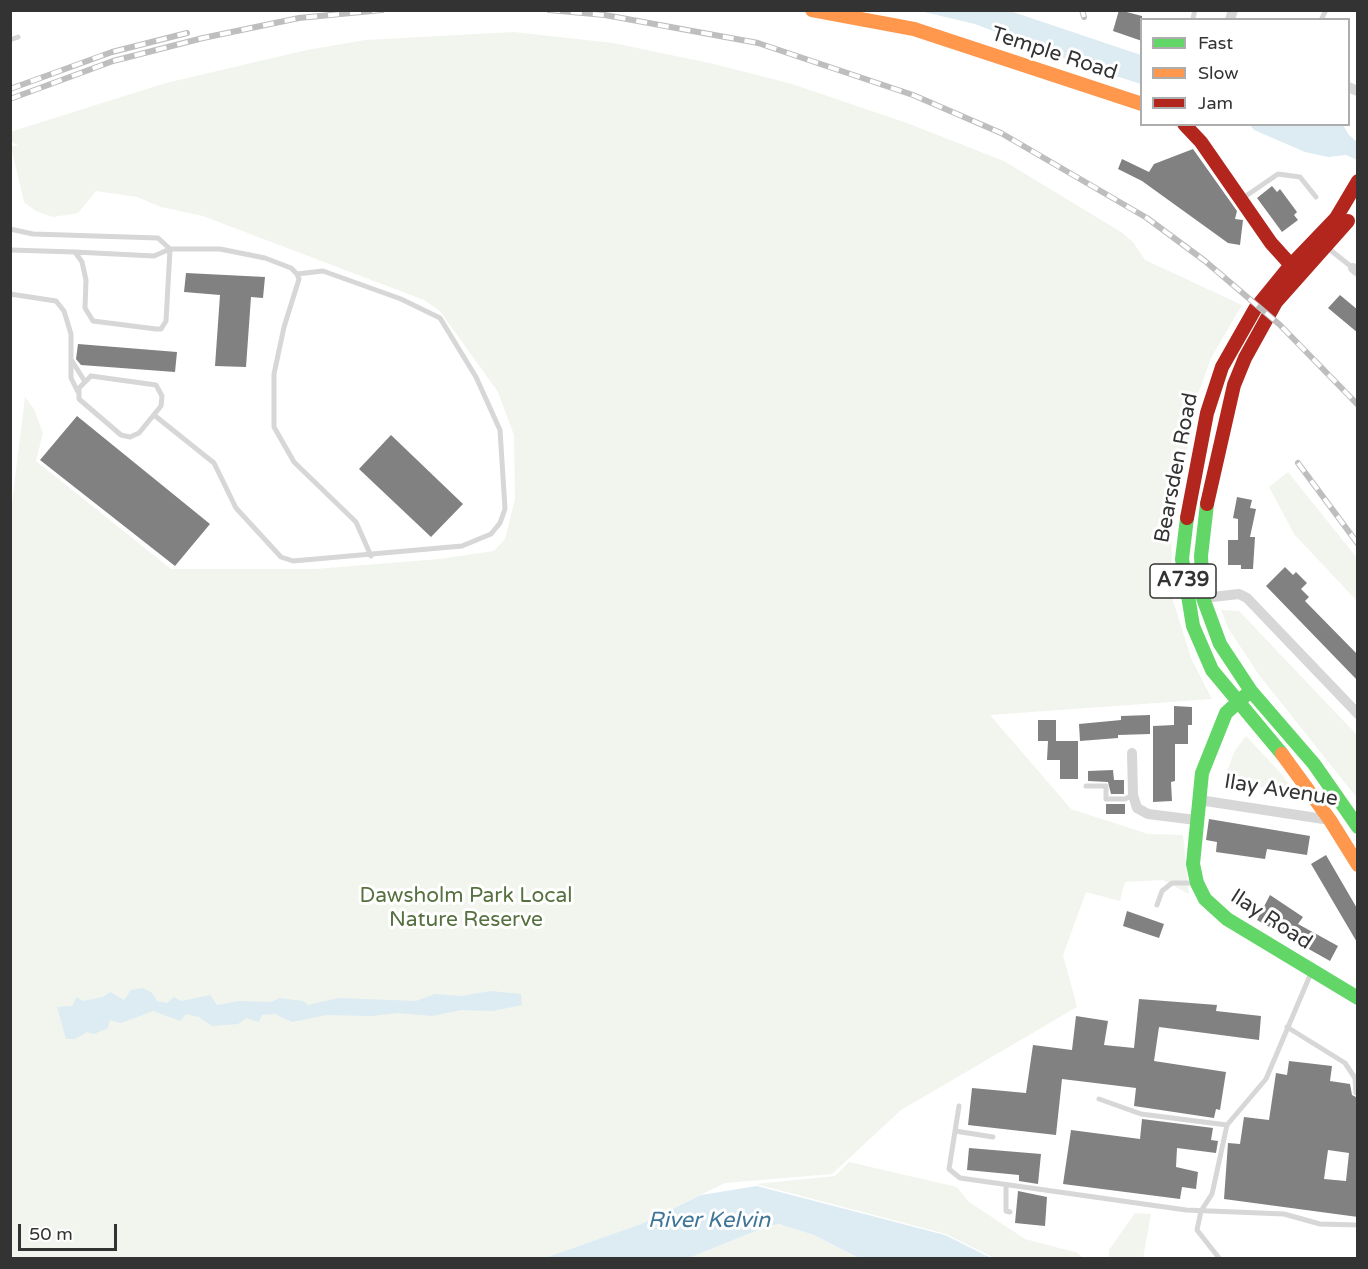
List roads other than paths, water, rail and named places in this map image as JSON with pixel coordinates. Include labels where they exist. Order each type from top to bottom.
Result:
[{"type":"main road","name":"Temple Road","points":[[812,10],[914,29],[1140,103]]},
{"type":"main road","points":[[1186,126],[1201,142],[1294,270]]},
{"type":"main road","name":"Bearsden Road","points":[[1357,825],[1314,764],[1251,691],[1220,644],[1203,598],[1202,533],[1226,417],[1234,385],[1245,358],[1294,270],[1336,218],[1358,181]]},
{"type":"main road","name":"Bearsden Road","points":[[1358,207],[1326,247],[1267,293],[1238,337],[1218,376],[1207,413],[1183,539],[1184,581],[1193,626],[1212,670],[1297,773],[1358,865]]},
{"type":"main road","name":"Ilay Road","points":[[1251,691],[1226,713],[1202,773],[1193,864],[1197,883],[1205,899],[1227,919],[1358,998]]},
{"type":"main road","name":"Ilay Avenue","points":[[1330,820],[1357,825]]},
{"type":"street","points":[[1203,598],[1239,594],[1247,598],[1358,714]]},
{"type":"street","points":[[1132,753],[1133,795],[1137,808],[1148,814],[1196,820]]},
{"type":"street","name":"Ilay Avenue","points":[[1199,800],[1330,820]]},
{"type":"lane","points":[[1193,18],[1195,10]]},
{"type":"lane","points":[[10,40],[18,38]]},
{"type":"lane","points":[[1241,200],[1278,174],[1300,177],[1317,197]]},
{"type":"lane","points":[[10,229],[33,234],[158,238],[170,249]]},
{"type":"lane","points":[[1326,247],[1355,270]]},
{"type":"lane","points":[[75,252],[82,262],[86,280],[86,308],[93,321],[161,329],[166,321],[170,249]]},
{"type":"lane","points":[[10,250],[154,256],[170,249],[220,249],[265,258],[291,268],[299,279],[284,327],[274,374],[274,427],[294,462],[356,522],[371,556]]},
{"type":"lane","points":[[154,415],[214,463],[236,508],[281,557],[293,561],[371,556],[462,546],[491,534],[500,524],[505,508],[500,430],[476,377],[440,318],[402,299],[323,271],[315,270],[297,274]]},
{"type":"lane","points":[[10,294],[56,301],[68,321],[71,378],[83,404],[126,437],[140,433],[162,401],[156,385],[91,376],[84,380],[78,392]]},
{"type":"lane","points":[[71,357],[73,366],[84,380]]},
{"type":"lane","points":[[1207,413],[1226,417]]},
{"type":"lane","points":[[1086,786],[1106,786],[1106,799],[1125,799],[1133,795]]},
{"type":"lane","points":[[1157,905],[1162,891],[1172,883],[1197,883]]},
{"type":"lane","points":[[1219,1258],[1197,1230],[1201,1211],[1212,1194],[1227,1125],[1266,1079],[1312,972]]},
{"type":"lane","points":[[1287,1027],[1344,1063],[1354,1078],[1356,1093]]},
{"type":"lane","points":[[1099,1099],[1141,1114],[1227,1125]]},
{"type":"lane","points":[[959,1106],[949,1169],[953,1175],[1006,1186],[1201,1211],[1284,1214],[1320,1224],[1358,1226]]},
{"type":"lane","points":[[955,1131],[993,1137]]},
{"type":"lane","points":[[1006,1186],[1006,1211],[1010,1212]]},
{"type":"water","points":[[920,11],[1010,11],[1140,55],[1140,84],[1087,67],[975,24]]},
{"type":"water","points":[[1251,126],[1344,126],[1357,142],[1357,160],[1346,155],[1328,157],[1305,152],[1254,130]]},
{"type":"water","points":[[143,988],[152,993],[157,1001],[167,1003],[174,997],[181,1001],[210,995],[217,1005],[239,1001],[271,1002],[280,998],[303,1001],[308,1005],[338,998],[416,1001],[435,994],[461,996],[491,991],[521,994],[522,1005],[493,1011],[461,1010],[432,1016],[398,1013],[371,1016],[327,1015],[292,1022],[275,1014],[262,1015],[259,1022],[246,1018],[238,1024],[212,1026],[199,1017],[186,1014],[180,1021],[153,1011],[121,1023],[110,1020],[108,1028],[94,1034],[87,1032],[75,1039],[66,1039],[57,1007],[72,1006],[77,997],[83,1001],[103,997],[110,992],[124,1000],[131,990]]},
{"type":"water","name":"River Kelvin","points":[[757,1186],[945,1235],[991,1258],[859,1258],[814,1235],[779,1224],[768,1226],[689,1258],[545,1258],[641,1224],[701,1195]]},
{"type":"railway","points":[[10,99],[113,61],[203,38],[299,18],[382,10]]},
{"type":"railway","points":[[549,10],[605,15],[758,43],[913,95],[1001,133],[1147,218],[1205,261],[1280,325],[1358,405]]},
{"type":"railway","points":[[1082,10],[1084,17]]},
{"type":"railway","points":[[10,89],[112,52],[187,33]]},
{"type":"railway","points":[[1298,463],[1358,544]]},
{"type":"park label","name":"Dawsholm Park Local Nature Reserve","points":[[466,908]]}]
